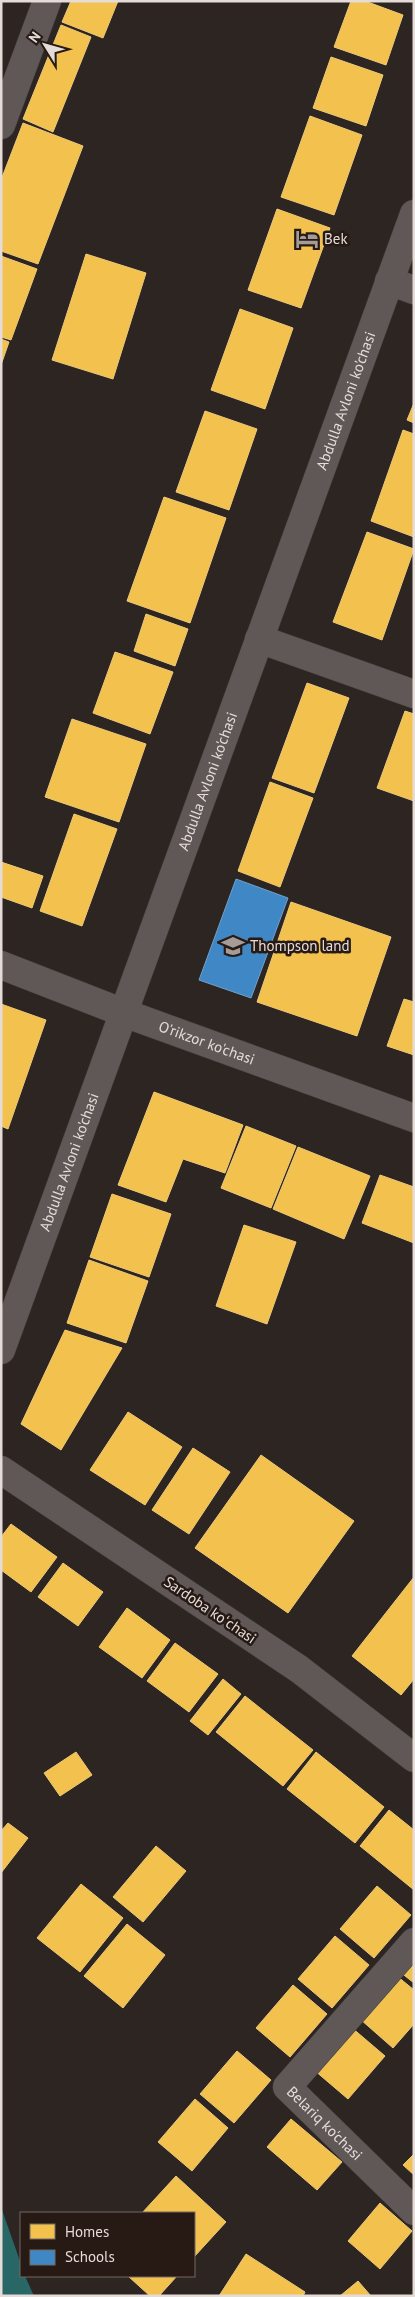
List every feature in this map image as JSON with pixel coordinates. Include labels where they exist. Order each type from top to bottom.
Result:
[{"type":"street","points":[[1,125],[47,1]]},
{"type":"street","name":"Abdulla Avloni ko'chasi","points":[[1,1350],[259,639],[401,286],[414,214]]},
{"type":"street","points":[[259,639],[414,694]]},
{"type":"street","name":"O'rikzor ko'chasi","points":[[1,965],[124,1013],[414,1118]]},
{"type":"street","name":"Sardoba koʻchasi","points":[[1,1470],[299,1669],[414,1758]]},
{"type":"street","name":"Belariq ko'chasi","points":[[414,1942],[288,2087],[414,2211]]},
{"type":"water","points":[[1,2207],[20,2261],[20,2277],[25,2277],[34,2296],[1,2296]]},
{"type":"building: Homes","points":[[71,1],[118,1],[103,38],[62,22]]},
{"type":"building: Homes","points":[[351,1],[365,1],[403,15],[386,65],[334,47]]},
{"type":"building: Homes","points":[[61,25],[91,37],[53,132],[23,119]]},
{"type":"building: Homes","points":[[331,57],[383,75],[366,126],[313,108]]},
{"type":"building: Homes","points":[[310,116],[362,135],[334,215],[281,197]]},
{"type":"building: Homes","points":[[23,123],[83,146],[38,264],[1,251],[1,180]]},
{"type":"building: Homes","points":[[277,209],[330,228],[301,308],[248,290]]},
{"type":"building: Homes","points":[[86,254],[146,273],[113,379],[52,360]]},
{"type":"building: Homes","points":[[1,256],[37,269],[11,340],[1,337]]},
{"type":"building: Homes","points":[[240,309],[293,328],[265,409],[211,390]]},
{"type":"building: Homes","points":[[1,339],[9,342],[1,365]]},
{"type":"building: Homes","points":[[414,403],[414,423],[407,420]]},
{"type":"building: Homes","points":[[205,411],[257,429],[229,510],[176,492]]},
{"type":"building: Homes","points":[[403,430],[414,434],[414,537],[371,521]]},
{"type":"building: Homes","points":[[164,497],[226,518],[190,623],[127,601]]},
{"type":"building: Homes","points":[[367,532],[414,549],[382,640],[333,622]]},
{"type":"building: Homes","points":[[146,614],[188,629],[175,666],[134,651]]},
{"type":"building: Homes","points":[[115,652],[173,672],[150,734],[93,713]]},
{"type":"building: Homes","points":[[307,683],[349,698],[314,793],[272,778]]},
{"type":"building: Homes","points":[[405,711],[414,714],[414,801],[377,788]]},
{"type":"building: Homes","points":[[72,719],[146,744],[119,822],[45,797]]},
{"type":"building: Homes","points":[[270,782],[313,798],[280,887],[238,871]]},
{"type":"building: Homes","points":[[74,814],[117,829],[82,926],[40,911]]},
{"type":"building: Homes","points":[[1,862],[43,876],[32,908],[1,897]]},
{"type":"building: Homes","points":[[291,902],[391,937],[357,1036],[257,1002]]},
{"type":"building: Homes","points":[[404,999],[414,1002],[414,1055],[387,1046]]},
{"type":"building: Homes","points":[[1,1004],[46,1020],[8,1129],[1,1126]]},
{"type":"building: Homes","points":[[154,1092],[243,1125],[225,1173],[183,1159],[166,1202],[118,1185]]},
{"type":"building: Homes","points":[[246,1126],[296,1146],[271,1208],[221,1188]]},
{"type":"building: Homes","points":[[298,1147],[370,1176],[344,1239],[273,1209]]},
{"type":"building: Homes","points":[[380,1175],[414,1187],[414,1243],[362,1223]]},
{"type":"building: Homes","points":[[112,1194],[171,1214],[149,1277],[90,1257]]},
{"type":"building: Homes","points":[[244,1225],[296,1242],[267,1324],[216,1306]]},
{"type":"building: Homes","points":[[89,1260],[148,1281],[126,1343],[67,1323]]},
{"type":"building: Homes","points":[[65,1330],[122,1348],[61,1450],[21,1424]]},
{"type":"building: Homes","points":[[128,1412],[182,1447],[145,1505],[90,1470]]},
{"type":"building: Homes","points":[[193,1448],[230,1472],[189,1534],[152,1510]]},
{"type":"building: Homes","points":[[261,1455],[354,1521],[288,1613],[195,1548]]},
{"type":"building: Homes","points":[[11,1524],[57,1557],[31,1592],[1,1570],[1,1537]]},
{"type":"building: Homes","points":[[63,1563],[103,1592],[78,1626],[38,1597]]},
{"type":"building: Homes","points":[[414,1577],[414,1679],[401,1695],[352,1656]]},
{"type":"building: Homes","points":[[127,1608],[170,1640],[142,1678],[99,1647]]},
{"type":"building: Homes","points":[[175,1643],[218,1674],[189,1712],[147,1681]]},
{"type":"building: Homes","points":[[223,1679],[241,1694],[208,1735],[190,1721]]},
{"type":"building: Homes","points":[[245,1696],[313,1750],[283,1786],[216,1732]]},
{"type":"building: Homes","points":[[76,1752],[92,1775],[60,1796],[44,1773]]},
{"type":"building: Homes","points":[[316,1752],[384,1807],[355,1843],[287,1789]]},
{"type":"building: Homes","points":[[389,1810],[414,1830],[414,1890],[360,1846]]},
{"type":"building: Homes","points":[[8,1823],[28,1838],[1,1873],[1,1831]]},
{"type":"building: Homes","points":[[156,1846],[186,1871],[143,1922],[113,1897]]},
{"type":"building: Homes","points":[[81,1884],[123,1918],[80,1972],[37,1938]]},
{"type":"building: Homes","points":[[377,1886],[411,1915],[374,1958],[340,1929]]},
{"type":"building: Homes","points":[[127,1924],[165,1955],[123,2008],[84,1976]]},
{"type":"building: Homes","points":[[335,1936],[369,1965],[332,2008],[298,1979]]},
{"type":"building: Homes","points":[[414,1956],[414,1983],[400,1972]]},
{"type":"building: Homes","points":[[397,1976],[414,1990],[414,2024],[393,2048],[360,2019]]},
{"type":"building: Homes","points":[[293,1985],[327,2014],[290,2057],[256,2028]]},
{"type":"building: Homes","points":[[351,2027],[385,2056],[348,2099],[314,2070]]},
{"type":"building: Homes","points":[[237,2051],[271,2080],[234,2123],[200,2094]]},
{"type":"building: Homes","points":[[195,2099],[228,2128],[192,2171],[158,2142]]},
{"type":"building: Homes","points":[[291,2119],[342,2162],[317,2190],[267,2147]]},
{"type":"building: Homes","points":[[414,2154],[414,2175],[403,2165]]},
{"type":"building: Homes","points":[[176,2176],[226,2222],[195,2256],[195,2212],[143,2212]]},
{"type":"building: Homes","points":[[380,2203],[412,2231],[380,2269],[348,2241]]},
{"type":"building: Homes","points":[[246,2254],[305,2292],[303,2296],[219,2296]]},
{"type":"building: Homes","points":[[129,2277],[176,2277],[159,2296],[150,2296]]},
{"type":"building: Homes","points":[[358,2281],[371,2296],[340,2296]]},
{"type":"building: Schools","points":[[236,879],[288,898],[251,998],[199,980]]},
{"type":"place","name":"Bek","points":[[307,239]]},
{"type":"place","name":"Thompson land","points":[[233,946]]}]
